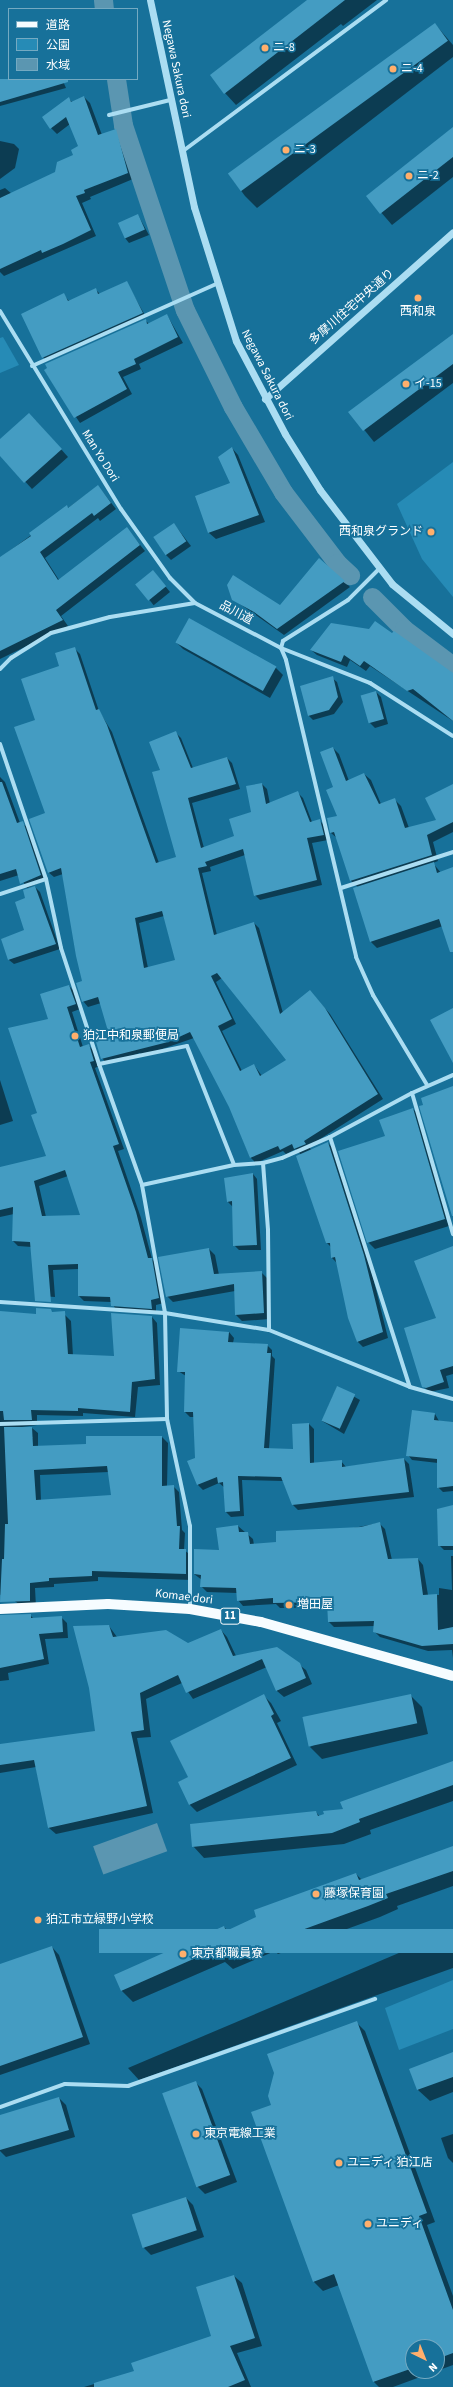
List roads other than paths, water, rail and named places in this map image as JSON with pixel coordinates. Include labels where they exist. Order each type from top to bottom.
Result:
[{"type":"main road","name":"Komae dori","points":[[0,1609],[108,1604],[190,1609],[261,1622],[453,1676]]},
{"type":"street","name":"Negawa Sakura dori","points":[[150,0],[170,100],[183,152],[194,207],[216,284],[236,341],[265,399],[320,490],[379,569],[411,601],[453,634]]},
{"type":"street","points":[[183,152],[386,0]]},
{"type":"street","points":[[109,115],[170,100]]},
{"type":"street","name":"多摩川住宅中央通り","points":[[265,399],[453,232]]},
{"type":"street","points":[[32,366],[216,284]]},
{"type":"street","name":"Man Yo Dori","points":[[0,312],[121,509],[170,578],[195,603]]},
{"type":"street","points":[[379,569],[348,600],[283,641],[280,648],[286,660],[341,888],[356,957],[373,995],[428,1085]]},
{"type":"street","points":[[0,669],[11,658],[58,630],[110,617],[195,603]]},
{"type":"street","name":"品川道","points":[[195,603],[280,648],[370,682],[453,736]]},
{"type":"street","points":[[0,744],[46,879],[61,948],[99,1064],[142,1185],[165,1313],[167,1419],[190,1526],[190,1609]]},
{"type":"street","points":[[341,888],[453,852]]},
{"type":"street","points":[[0,894],[46,879]]},
{"type":"street","points":[[99,1064],[187,1046],[234,1165]]},
{"type":"street","points":[[142,1185],[234,1165],[263,1163],[330,1137],[412,1093],[453,1075]]},
{"type":"street","points":[[412,1093],[453,1234]]},
{"type":"street","points":[[330,1137],[410,1387]]},
{"type":"street","points":[[263,1163],[268,1230],[269,1330]]},
{"type":"street","points":[[0,1302],[165,1313],[269,1330],[410,1387],[453,1399]]},
{"type":"street","points":[[0,1424],[167,1419]]},
{"type":"street","points":[[0,2107],[64,2084],[128,2086],[375,1999]]},
{"type":"water","points":[[157,1823],[167,1851],[103,1874],[93,1846]]},
{"type":"waterway","points":[[103,0],[104,8]]},
{"type":"waterway","points":[[116,80],[123,125],[185,310],[233,407],[283,492],[337,563],[350,575]]},
{"type":"waterway","points":[[372,597],[404,629],[453,666]]},
{"type":"place","name":"ニ-8","points":[[265,48]]},
{"type":"place","name":"ニ-4","points":[[393,69]]},
{"type":"place","name":"ニ-3","points":[[286,150]]},
{"type":"place","name":"ニ-2","points":[[409,176]]},
{"type":"place","name":"西和泉","points":[[418,298]]},
{"type":"place","name":"イ-15","points":[[406,384]]},
{"type":"place","name":"西和泉グランド","points":[[431,532]]},
{"type":"place","name":"狛江中和泉郵便局","points":[[75,1036]]},
{"type":"place","name":"増田屋","points":[[289,1605]]},
{"type":"place","name":"藤塚保育園","points":[[316,1894]]},
{"type":"place","name":"狛江市立緑野小学校","points":[[38,1920]]},
{"type":"place","name":"東京都職員寮","points":[[183,1954]]},
{"type":"place","name":"東京電線工業","points":[[196,2134]]},
{"type":"place","name":"ユニディ 狛江店","points":[[339,2163]]},
{"type":"place","name":"ユニディ","points":[[368,2224]]}]
